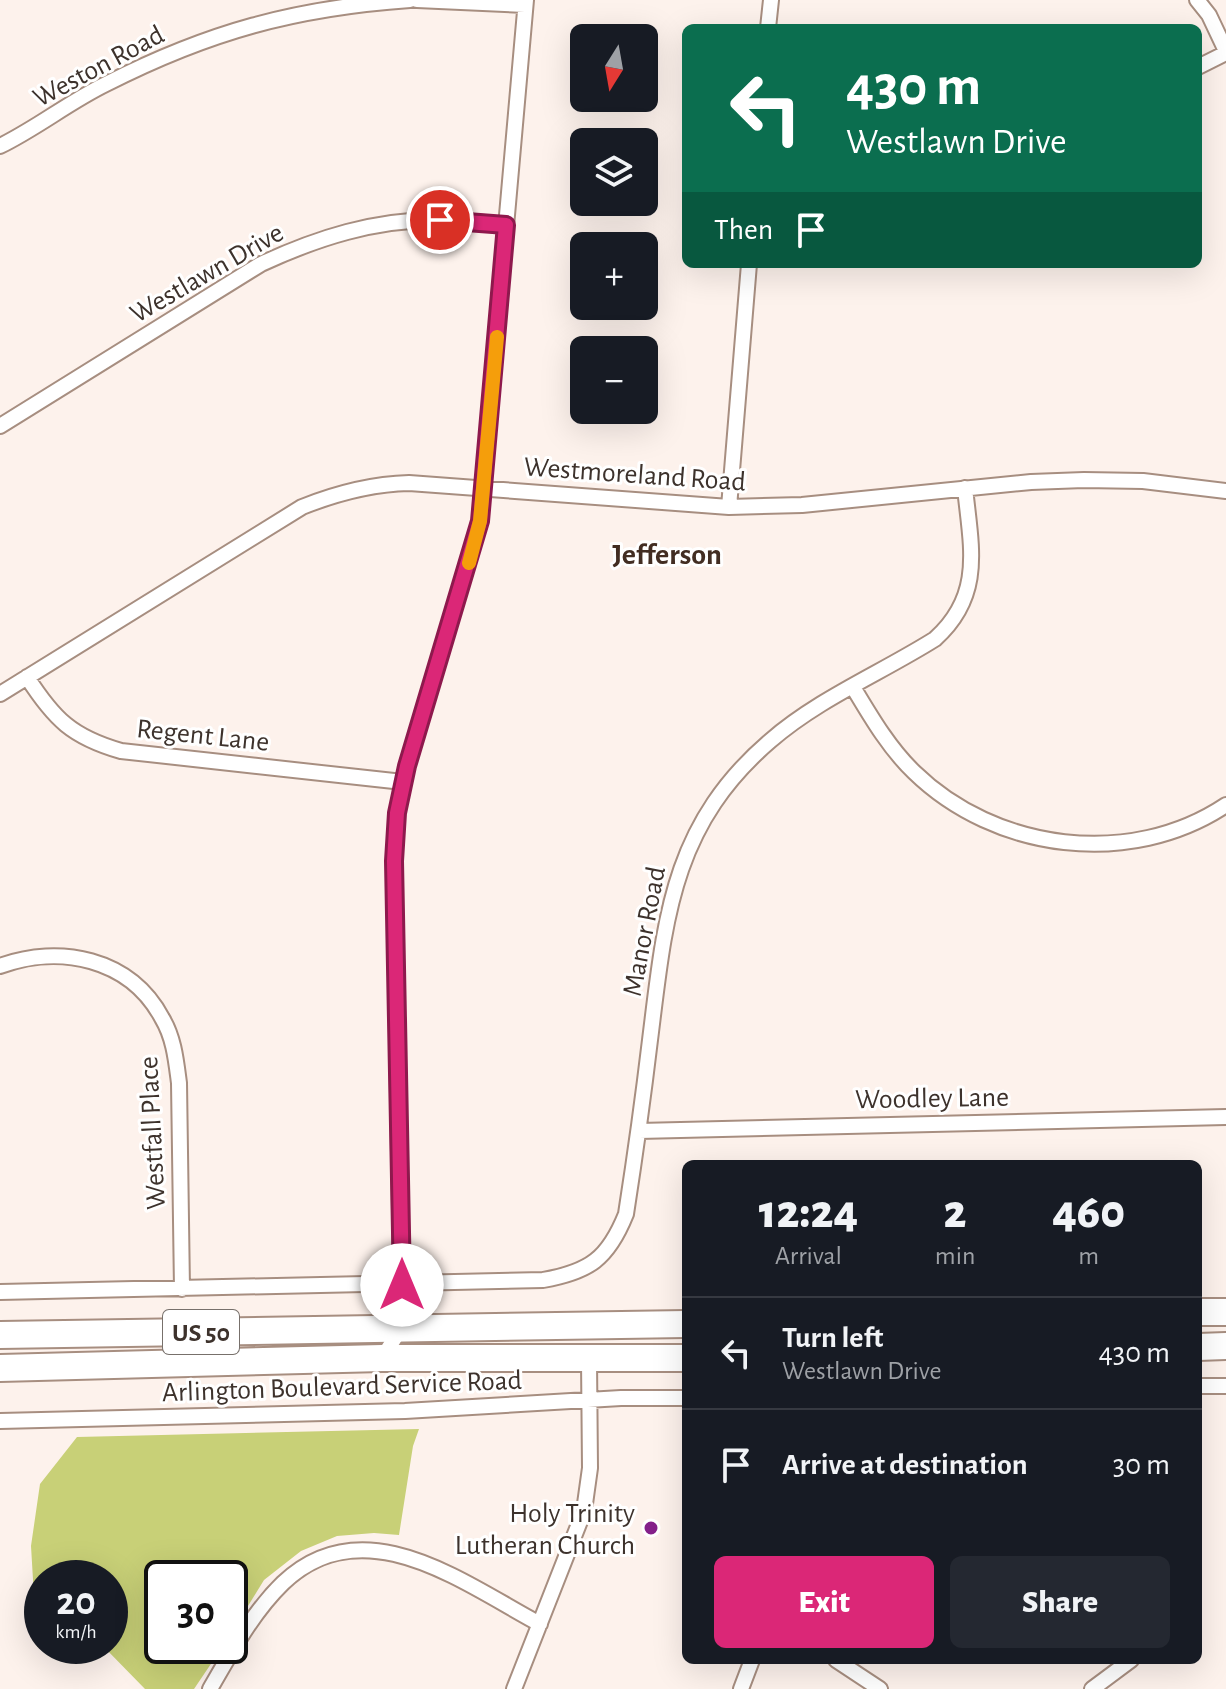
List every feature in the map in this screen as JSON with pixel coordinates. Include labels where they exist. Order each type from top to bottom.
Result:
[{"type":"highway","points":[[1202,1312],[1226,1312]]},
{"type":"highway","name":"US 50","points":[[0,1335],[682,1324]]},
{"type":"highway","points":[[589,1360],[591,1350],[599,1341],[641,1326]]},
{"type":"highway","points":[[1202,1347],[1226,1346]]},
{"type":"highway","name":"US 50","points":[[0,1368],[382,1358],[682,1358]]},
{"type":"street","name":"Weston Road","points":[[0,146],[102,86],[154,60],[211,38],[302,12],[410,0]]},
{"type":"street","points":[[382,1358],[402,1327],[394,861],[397,813],[403,782],[480,521],[526,3],[417,0]]},
{"type":"street","points":[[768,24],[771,0]]},
{"type":"street","points":[[1197,0],[1209,15],[1226,52],[1202,65]]},
{"type":"street","name":"Westlawn Drive","points":[[0,426],[261,264],[296,248],[334,235],[407,221],[506,225]]},
{"type":"street","points":[[729,507],[749,268]]},
{"type":"street","name":"Westmoreland Road","points":[[0,694],[302,507],[330,495],[362,487],[393,484],[729,507],[834,503],[965,488],[1084,480],[1143,481],[1226,491]]},
{"type":"street","name":"Manor Road","points":[[402,1285],[543,1280],[572,1275],[607,1250],[626,1214],[669,907],[685,857],[701,822],[743,766],[771,739],[802,716],[935,639],[960,611],[972,572],[965,488]]},
{"type":"street","name":"Regent Lane","points":[[27,677],[46,708],[60,722],[77,735],[110,748],[403,782]]},
{"type":"street","points":[[853,687],[875,723],[914,772],[977,817],[1004,829],[1038,839],[1105,844],[1158,836],[1200,820],[1226,805]]},
{"type":"street","name":"Westfall Place","points":[[0,966],[22,958],[48,955],[93,961],[126,978],[142,991],[161,1016],[175,1053],[179,1083],[182,1289]]},
{"type":"street","name":"Woodley Lane","points":[[639,1131],[1226,1117]]},
{"type":"street","points":[[0,1292],[402,1285]]},
{"type":"street","points":[[514,1689],[576,1533],[587,1497],[590,1468],[589,1360]]},
{"type":"street","points":[[1202,1386],[1226,1386]]},
{"type":"street","name":"Arlington Boulevard Service Road","points":[[0,1421],[405,1411],[682,1398]]},
{"type":"street","points":[[210,1689],[263,1605],[283,1583],[311,1563],[350,1551],[385,1550],[427,1563],[540,1624]]},
{"type":"street","points":[[741,1689],[750,1664]]},
{"type":"street","points":[[842,1664],[880,1689]]},
{"type":"street","points":[[1092,1689],[1126,1664]]},
{"type":"green space","points":[[419,1429],[413,1446],[399,1535],[374,1533],[337,1536],[301,1551],[264,1580],[248,1606],[248,1560],[144,1560],[144,1664],[211,1664],[194,1689],[145,1689],[121,1664],[128,1664],[128,1560],[32,1560],[40,1484],[77,1437]]},
{"type":"slow traffic","points":[[469,563],[480,521],[497,337]]},
{"type":"place","name":"Holy Trinity Lutheran Church","points":[[651,1528]]},
{"type":"district","name":"Jefferson","points":[[667,554]]},
{"type":"route","points":[[402,1285],[394,861],[397,813],[407,766],[480,521],[506,225],[440,220]]}]
